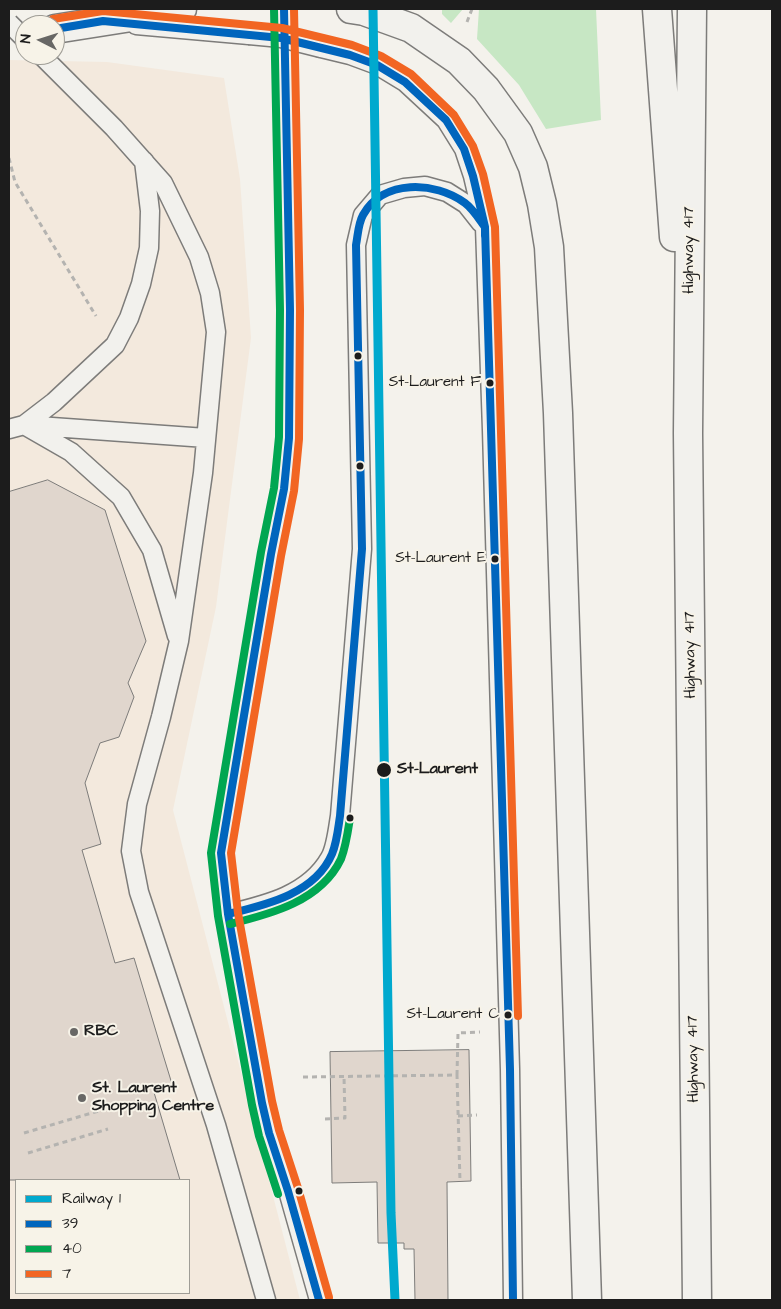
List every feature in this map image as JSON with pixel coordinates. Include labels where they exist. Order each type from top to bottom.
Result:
[{"type":"highway","points":[[65,28],[182,9]]},
{"type":"highway","points":[[351,9],[364,11],[411,28],[459,61],[486,89],[518,133],[533,167],[542,204],[549,247],[558,413],[586,1300]]},
{"type":"highway","points":[[657,9],[688,434]]},
{"type":"highway","name":"Highway 417","points":[[692,9],[688,434],[697,1300]]},
{"type":"lane","points":[[284,9],[290,310],[289,438],[284,489],[271,554],[221,853],[228,914],[269,1133],[288,1191],[319,1300]]},
{"type":"lane","points":[[103,22],[281,38],[350,55],[377,65],[405,82],[446,120],[464,148],[473,176],[485,227],[492,420],[510,1068],[513,1300]]},
{"type":"lane","points":[[51,65],[114,128],[163,183],[199,257],[210,293],[216,332],[203,473],[179,641],[161,717],[137,804],[132,851],[139,892],[216,1125],[266,1300]]},
{"type":"lane","points":[[17,427],[54,402],[115,345],[129,318],[141,284],[149,248],[150,211],[144,161]]},
{"type":"lane","points":[[228,914],[291,895],[312,880],[331,857],[340,816],[362,549],[356,246],[363,215],[380,195],[404,188],[425,186],[447,192],[466,204],[485,227]]},
{"type":"lane","points":[[17,427],[206,438]]},
{"type":"lane","points":[[17,427],[71,452],[121,497],[152,550],[179,641]]},
{"type":"path","points":[[9,158],[15,182],[96,316]]},
{"type":"path","points":[[460,1182],[457,1074],[458,1033],[487,1031]]},
{"type":"path","points":[[303,1078],[457,1074]]},
{"type":"path","points":[[325,1119],[346,1118],[344,1076]]},
{"type":"path","points":[[24,1132],[102,1110]]},
{"type":"path","points":[[458,1116],[477,1115]]},
{"type":"path","points":[[28,1153],[108,1129]]},
{"type":"shaded area","points":[[9,60],[15,60],[15,65],[65,65],[65,61],[107,62],[224,78],[240,179],[251,338],[216,607],[173,810],[300,1300],[9,1300]]},
{"type":"green space","points":[[442,9],[463,9],[451,23],[442,14]]},
{"type":"green space","points":[[479,9],[596,9],[601,120],[546,129],[519,85],[477,39]]},
{"type":"building","points":[[48,480],[105,510],[146,641],[128,683],[134,697],[119,737],[100,743],[85,783],[101,844],[82,850],[115,963],[134,958],[172,1084],[153,1089],[180,1179],[9,1180],[9,492]]},
{"type":"building","points":[[469,1050],[471,1181],[447,1182],[448,1300],[415,1300],[414,1249],[404,1249],[404,1243],[378,1243],[377,1182],[332,1183],[330,1052]]},
{"type":"rail line","name":"1","points":[[373,9],[391,1213],[395,1300]]},
{"type":"transit line","name":"40","points":[[274,9],[280,310],[279,437],[274,488],[261,552],[211,853],[218,916],[252,1105],[259,1136],[278,1194]]},
{"type":"transit line","name":"39","points":[[284,9],[290,310],[289,438],[284,489],[271,554],[221,853],[228,914],[262,1103],[269,1133],[288,1191],[319,1300]]},
{"type":"transit line","name":"7","points":[[294,9],[300,310],[299,439],[294,491],[281,556],[231,853],[238,913],[272,1101],[329,1297]]},
{"type":"transit line","name":"7","points":[[65,17],[103,11],[282,28],[352,45],[381,56],[411,74],[454,115],[473,146],[483,174],[495,227],[518,1016]]},
{"type":"transit line","name":"39","points":[[65,27],[103,21],[281,38],[350,55],[377,65],[405,82],[446,120],[464,149],[473,176],[485,227],[485,236]]},
{"type":"transit line","name":"39","points":[[228,914],[273,902],[301,888],[314,879],[324,868],[335,845],[340,816],[362,549],[356,245],[358,230],[363,215],[372,203],[383,195],[410,187],[439,191],[465,203],[485,227],[510,1069],[513,1300]]},
{"type":"transit line","name":"40","points":[[230,924],[262,916],[293,904],[321,885],[341,859],[346,844],[350,818]]},
{"type":"place","name":"St-Laurent F","points":[[490,383]]},
{"type":"place","name":"St-Laurent E","points":[[495,559]]},
{"type":"place","name":"St-Laurent","points":[[384,770]]},
{"type":"place","name":"St-Laurent C","points":[[508,1015]]},
{"type":"place","name":"RBC","points":[[74,1032]]},
{"type":"place","name":"St. Laurent Shopping Centre","points":[[82,1098]]}]
